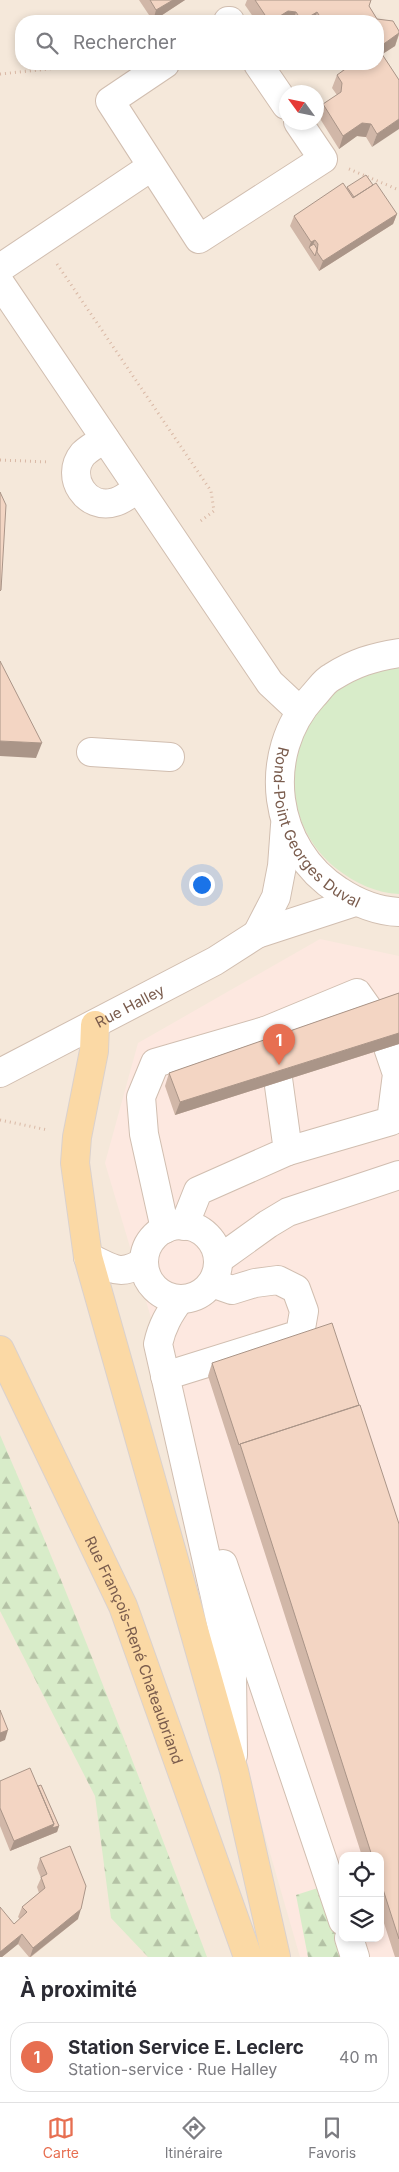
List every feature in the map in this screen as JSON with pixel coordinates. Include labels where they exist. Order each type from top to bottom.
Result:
[{"type":"main road","points":[[95,1025],[94,1051],[77,1136],[76,1178],[88,1257],[234,1771],[276,1957]]},
{"type":"main road","name":"Rue François-René Chateaubriand","points":[[0,1350],[123,1606],[248,1957]]},
{"type":"street","points":[[156,70],[110,101],[199,239],[323,159],[303,130]]},
{"type":"street","points":[[262,70],[279,95]]},
{"type":"street","points":[[0,268],[151,167]]},
{"type":"street","points":[[0,283],[270,683],[300,711]]},
{"type":"street","points":[[105,439],[83,455],[78,464],[76,472],[80,490],[95,502],[114,503],[138,488]]},
{"type":"street","name":"Rond-Point Georges Duval","points":[[399,653],[370,657],[330,678],[300,711],[283,747],[279,786],[285,825],[301,856],[325,883],[355,902],[387,912],[399,912]]},
{"type":"street","points":[[91,752],[170,757]]},
{"type":"street","name":"Rue Halley","points":[[257,934],[276,898],[282,866],[285,825]]},
{"type":"street","name":"Rue Halley","points":[[0,1073],[215,961],[257,934],[355,902]]},
{"type":"street","points":[[174,1227],[144,1134],[142,1096],[155,1063],[265,1030],[357,993],[381,1027],[397,1074],[391,1121],[288,1151],[198,1191],[174,1227],[150,1240],[144,1262],[145,1273],[150,1284],[169,1298],[180,1300],[192,1297],[215,1271],[268,1224],[288,1212],[399,1175]]},
{"type":"street","points":[[265,1030],[276,1064],[288,1151]]},
{"type":"street","points":[[165,1376],[300,1334],[304,1311],[296,1289],[278,1280],[255,1283],[232,1290],[215,1271],[210,1239],[202,1231],[174,1227]]},
{"type":"street","points":[[88,1257],[118,1271],[125,1271],[144,1262]]},
{"type":"street","points":[[180,1300],[168,1314],[161,1329],[158,1344],[232,1672],[234,1771]]},
{"type":"street","points":[[198,1524],[222,1559],[339,1908]]},
{"type":"street","points":[[350,1942],[355,1957]]},
{"type":"path","points":[[0,74],[39,70]]},
{"type":"path","points":[[323,159],[399,190]]},
{"type":"path","points":[[41,240],[211,492],[214,511],[174,542]]},
{"type":"path","points":[[0,460],[78,464]]},
{"type":"path","points":[[0,1120],[77,1136]]},
{"type":"shaded area","points":[[0,0],[399,0],[399,1957],[0,1957]]},
{"type":"shaded area","points":[[320,939],[399,956],[399,1957],[300,1957],[236,1735],[201,1486],[105,1163],[138,1043]]},
{"type":"green space","points":[[399,665],[399,894],[382,892],[358,883],[337,869],[319,852],[307,832],[298,811],[294,789],[295,766],[300,744],[309,723],[323,703],[336,689],[350,679],[374,670]]},
{"type":"green space","points":[[0,1435],[81,1630],[207,1957],[148,1957],[111,1918],[95,1796],[0,1611]]},
{"type":"green space","points":[[321,1887],[345,1957],[308,1957],[296,1895]]},
{"type":"building","points":[[150,0],[173,0],[156,10]]},
{"type":"building","points":[[255,0],[371,0],[369,6],[375,15],[319,15],[317,12],[312,15],[298,15],[296,12],[288,11],[282,15],[265,15]]},
{"type":"building","points":[[384,20],[393,21],[399,33],[384,44]]},
{"type":"building","points":[[384,57],[399,80],[399,119],[377,134],[371,124],[362,123],[343,136],[324,106],[324,103],[341,92],[342,83],[337,75],[344,70],[384,70]]},
{"type":"building","points":[[366,175],[373,185],[354,197],[347,187]]},
{"type":"building","points":[[343,183],[353,198],[376,183],[397,214],[323,261],[317,252],[318,244],[315,240],[311,242],[294,216]]},
{"type":"building","points":[[314,244],[317,249],[315,256],[309,247]]},
{"type":"building","points":[[0,492],[6,505],[0,591]]},
{"type":"building","points":[[0,661],[42,743],[0,741]]},
{"type":"building","points":[[399,993],[399,1033],[180,1102],[169,1073]]},
{"type":"building","points":[[332,1323],[359,1405],[239,1445],[212,1363]]},
{"type":"building","points":[[360,1405],[399,1524],[399,1939],[384,1892],[384,1852],[371,1852],[240,1444]]},
{"type":"building","points":[[0,1710],[8,1730],[0,1733]]},
{"type":"building","points":[[30,1768],[54,1824],[14,1841],[0,1808],[0,1781]]},
{"type":"building","points":[[41,1785],[59,1826],[52,1828],[54,1824],[38,1786]]},
{"type":"building","points":[[70,1846],[86,1886],[81,1909],[33,1948],[22,1934],[0,1952],[0,1907],[14,1924],[27,1912],[22,1907],[45,1888],[41,1877],[47,1874],[40,1858]]},
{"type":"place","name":"Station Service E. Leclerc","points":[[279,1065]]}]
